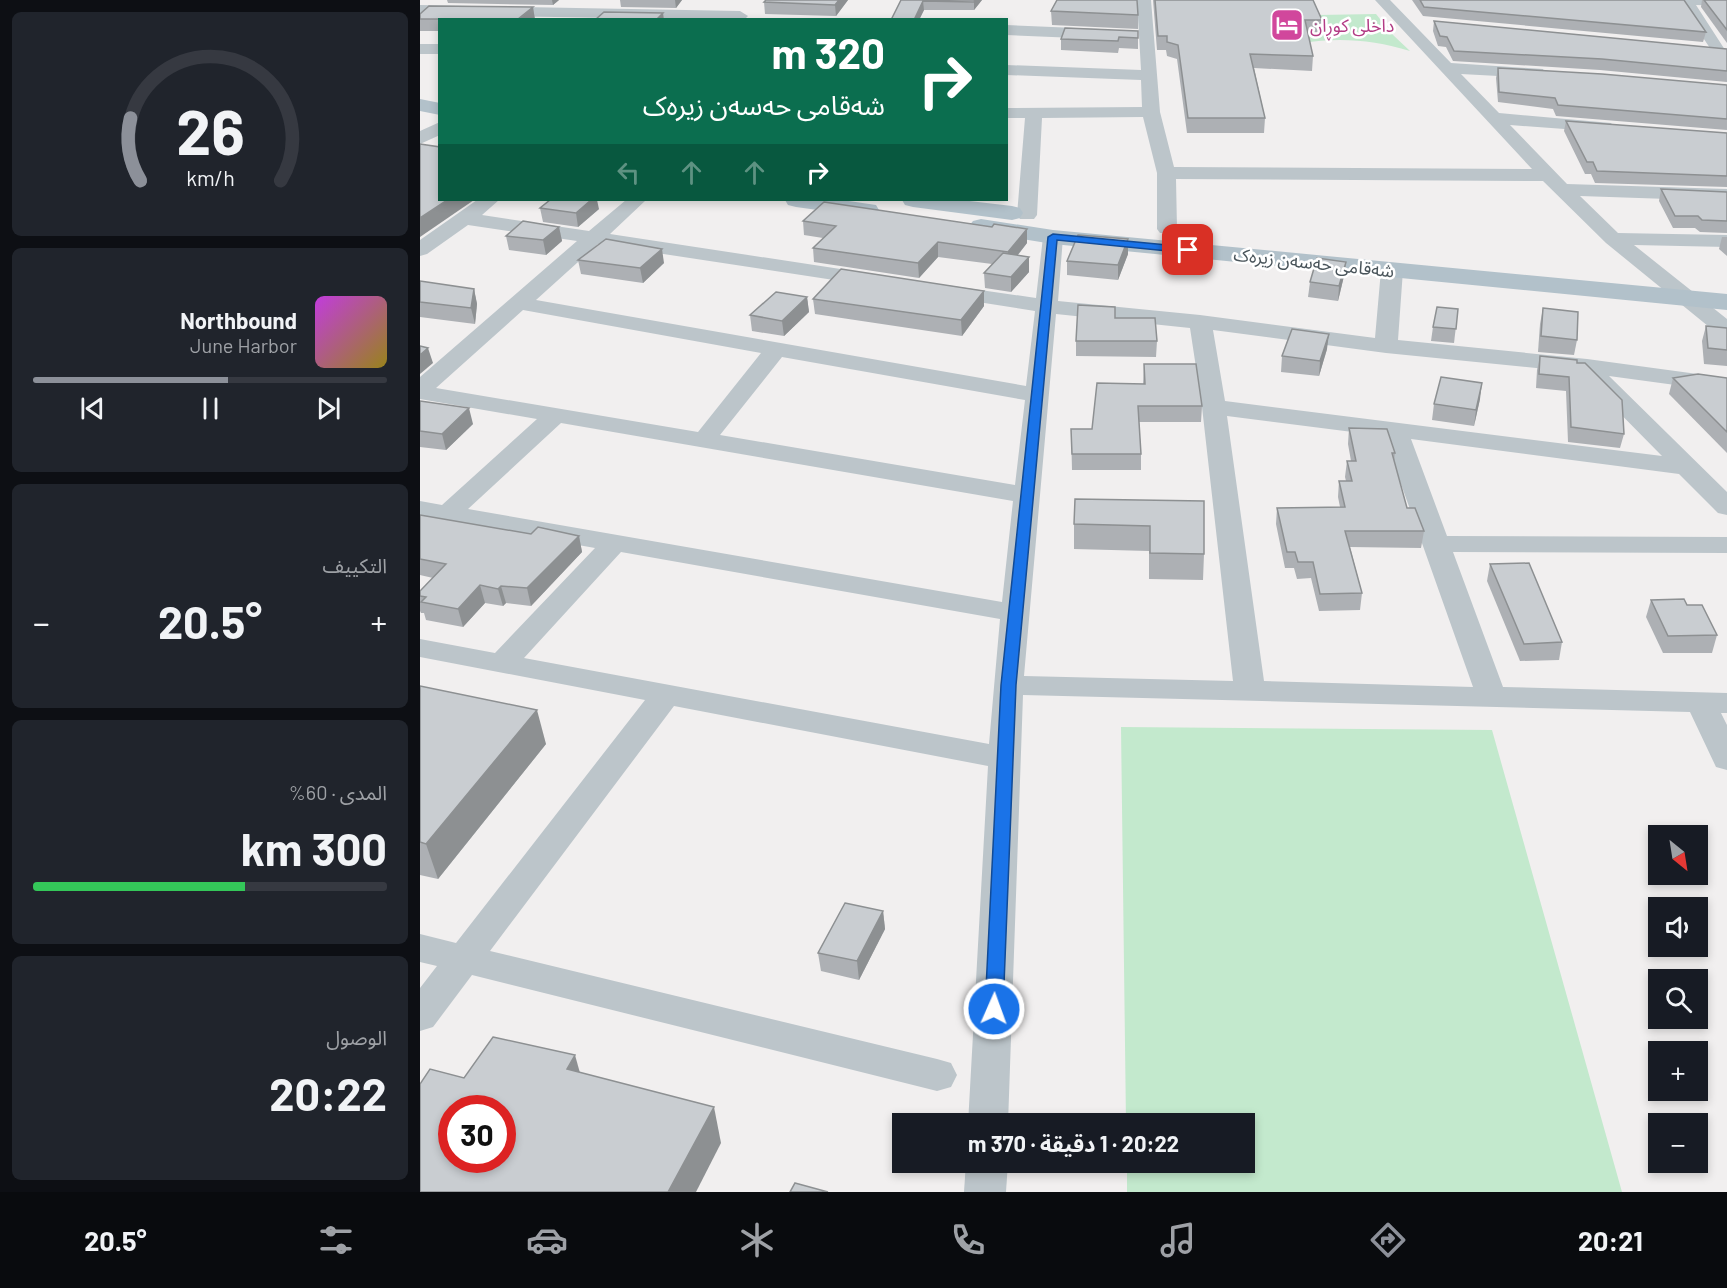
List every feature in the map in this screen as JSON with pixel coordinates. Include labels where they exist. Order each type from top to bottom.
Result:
[{"type":"main road","points":[[420,105],[438,109]]},
{"type":"main road","points":[[420,122],[438,126]]},
{"type":"main road","name":"شەقامی حەسەن زیرەک","points":[[808,201],[901,209],[1027,215],[1727,284]]},
{"type":"main road","name":"شەقامی حەسەن زیرەک","points":[[901,209],[1053,237],[1727,302]]},
{"type":"street","points":[[606,13],[615,0]]},
{"type":"street","points":[[1144,0],[1142,36],[1150,75],[1150,112],[1166,173],[1167,229]]},
{"type":"street","points":[[1382,0],[1555,182],[1613,239],[1684,298],[1727,330]]},
{"type":"street","points":[[1653,0],[1727,1]]},
{"type":"street","points":[[1686,0],[1723,52]]},
{"type":"street","points":[[420,10],[744,16]]},
{"type":"street","points":[[1401,21],[1424,23]]},
{"type":"street","points":[[1008,30],[1113,35]]},
{"type":"street","points":[[420,49],[438,49]]},
{"type":"street","points":[[1697,49],[1723,52]]},
{"type":"street","points":[[1446,68],[1553,74]]},
{"type":"street","points":[[1008,69],[1150,75]]},
{"type":"street","points":[[1027,215],[1034,112]]},
{"type":"street","points":[[1008,113],[1150,112]]},
{"type":"street","points":[[1494,118],[1622,128]]},
{"type":"street","points":[[420,139],[438,128]]},
{"type":"street","points":[[1166,173],[1555,182],[1727,195]]},
{"type":"street","points":[[420,250],[488,201]]},
{"type":"street","points":[[420,390],[636,201]]},
{"type":"street","points":[[464,218],[896,284]]},
{"type":"street","points":[[989,1113],[1008,685],[1053,237]]},
{"type":"street","points":[[1613,239],[1727,241]]},
{"type":"street","points":[[1386,346],[1392,270]]},
{"type":"street","points":[[930,289],[1046,306],[1200,322],[1386,346],[1587,366],[1727,385]]},
{"type":"street","points":[[518,303],[1037,395]]},
{"type":"street","points":[[1200,322],[1214,407],[1250,692]]},
{"type":"street","points":[[704,440],[775,350]]},
{"type":"street","points":[[1587,366],[1727,507]]},
{"type":"street","points":[[420,390],[1027,495]]},
{"type":"street","points":[[1214,407],[1687,467]]},
{"type":"street","points":[[448,514],[556,415]]},
{"type":"street","points":[[1395,431],[1492,698]]},
{"type":"street","points":[[420,509],[1016,613]]},
{"type":"street","points":[[502,663],[615,543]]},
{"type":"street","points":[[1436,544],[1727,546]]},
{"type":"street","points":[[420,648],[1005,758]]},
{"type":"street","points":[[1008,685],[1714,703],[1727,759]]},
{"type":"street","points":[[420,1016],[668,693]]},
{"type":"street","points":[[420,948],[937,1075]]},
{"type":"street","points":[[985,1192],[986,1173]]},
{"type":"green space","points":[[1376,14],[1410,51],[1383,44],[1357,41],[1330,40],[1302,43],[1305,34],[1326,33],[1318,15]]},
{"type":"green space","points":[[1121,727],[1492,730],[1622,1192],[1127,1192],[1127,1173],[1255,1173],[1255,1113],[1126,1113]]},
{"type":"building","points":[[766,0],[839,0],[835,5],[764,2]]},
{"type":"building","points":[[901,0],[975,0],[974,2],[923,1],[915,18],[892,18]]},
{"type":"building","points":[[1057,0],[1137,0],[1138,15],[1051,11]]},
{"type":"building","points":[[1155,0],[1313,0],[1322,20],[1305,20],[1313,56],[1250,54],[1265,118],[1188,118],[1178,45],[1167,42],[1167,36],[1158,36]]},
{"type":"building","points":[[1420,0],[1684,0],[1706,32],[1424,7]]},
{"type":"building","points":[[1704,0],[1727,0],[1727,30]]},
{"type":"building","points":[[429,6],[533,7],[519,18],[420,19],[420,14]]},
{"type":"building","points":[[604,12],[663,13],[658,18],[597,18]]},
{"type":"building","points":[[1434,21],[1727,49],[1727,71],[1602,59],[1454,51],[1447,37],[1440,36]]},
{"type":"building","points":[[1065,28],[1138,31],[1138,38],[1119,37],[1118,41],[1061,39]]},
{"type":"building","points":[[1498,68],[1727,85],[1727,119],[1558,105],[1555,98],[1499,92]]},
{"type":"building","points":[[1566,121],[1727,133],[1727,176],[1597,171],[1593,162],[1587,162]]},
{"type":"building","points":[[420,144],[438,147],[438,201],[446,201],[420,218]]},
{"type":"building","points":[[1661,189],[1727,192],[1727,221],[1702,220],[1698,216],[1675,216]]},
{"type":"building","points":[[549,201],[590,201],[576,213],[540,208]]},
{"type":"building","points":[[824,202],[992,227],[994,224],[1027,229],[1008,252],[938,242],[918,263],[813,248],[836,226],[803,221]]},
{"type":"building","points":[[523,221],[559,227],[543,240],[506,236]]},
{"type":"building","points":[[1078,235],[1128,239],[1118,265],[1067,261]]},
{"type":"building","points":[[606,239],[662,249],[640,268],[578,260]]},
{"type":"building","points":[[1003,253],[1029,257],[1011,277],[984,273]]},
{"type":"building","points":[[1317,258],[1346,262],[1339,286],[1310,282]]},
{"type":"building","points":[[841,269],[984,291],[961,320],[813,299]]},
{"type":"building","points":[[420,281],[474,289],[471,308],[420,302]]},
{"type":"building","points":[[776,292],[807,297],[782,321],[750,315]]},
{"type":"building","points":[[1078,305],[1115,307],[1115,318],[1155,318],[1157,341],[1076,341]]},
{"type":"building","points":[[1437,307],[1458,309],[1456,329],[1433,327]]},
{"type":"building","points":[[1543,308],[1578,312],[1577,340],[1541,336]]},
{"type":"building","points":[[1706,326],[1727,328],[1727,350],[1708,348]]},
{"type":"building","points":[[1292,329],[1329,334],[1320,361],[1282,356]]},
{"type":"building","points":[[420,346],[428,348],[420,355]]},
{"type":"building","points":[[1540,356],[1585,363],[1622,400],[1624,434],[1571,427],[1569,377],[1539,374]]},
{"type":"building","points":[[1144,364],[1196,364],[1202,406],[1138,406],[1141,454],[1072,454],[1071,429],[1092,429],[1097,383],[1145,384]]},
{"type":"building","points":[[1698,374],[1727,378],[1727,432],[1673,378]]},
{"type":"building","points":[[1441,377],[1482,383],[1476,410],[1434,404]]},
{"type":"building","points":[[420,401],[469,408],[442,434],[420,431]]},
{"type":"building","points":[[1349,428],[1387,429],[1395,453],[1392,453],[1407,508],[1415,508],[1424,531],[1345,531],[1362,593],[1320,594],[1313,562],[1298,562],[1295,552],[1287,552],[1277,508],[1345,507],[1339,481],[1352,481],[1347,461],[1356,461]]},
{"type":"building","points":[[1075,499],[1204,501],[1204,554],[1150,553],[1150,526],[1074,524]]},
{"type":"building","points":[[420,515],[531,534],[538,527],[579,536],[527,588],[501,586],[498,589],[480,585],[458,609],[421,602],[426,597],[420,596],[420,591],[446,564],[420,559]]},
{"type":"building","points":[[1529,563],[1562,642],[1524,644],[1490,564]]},
{"type":"building","points":[[1684,599],[1687,605],[1702,605],[1717,635],[1668,636],[1651,600]]},
{"type":"building","points":[[420,686],[537,710],[426,844],[420,842]]},
{"type":"building","points":[[845,903],[883,911],[857,961],[818,953]]},
{"type":"building","points":[[493,1037],[575,1055],[567,1069],[714,1107],[668,1192],[420,1192],[420,1084],[430,1069],[464,1078]]},
{"type":"building","points":[[795,1183],[828,1192],[790,1192]]},
{"type":"place","name":"داخلی کوڕان","points":[[1287,25]]},
{"type":"route","points":[[994,1009],[1008,685],[1053,237],[1188,250]]}]
